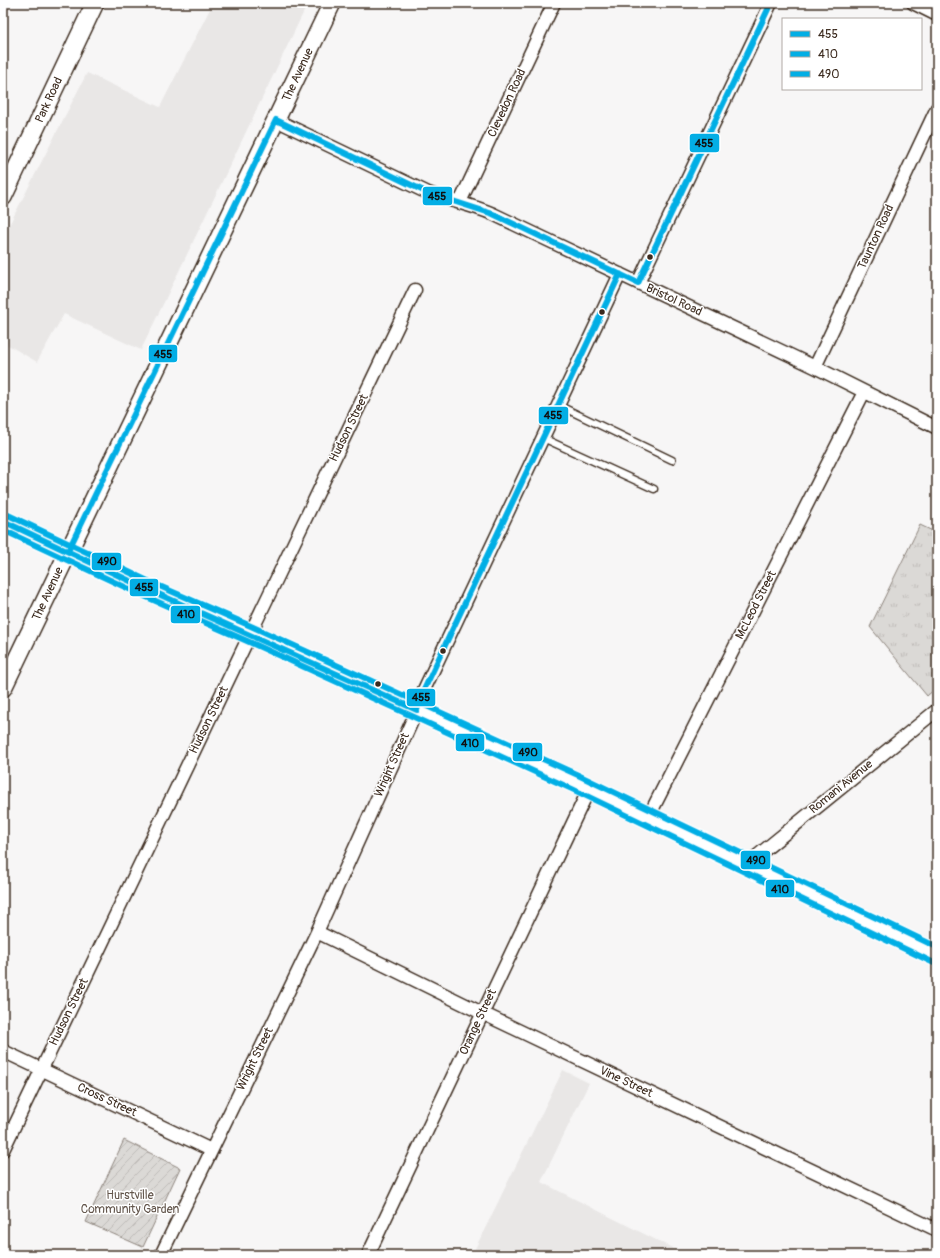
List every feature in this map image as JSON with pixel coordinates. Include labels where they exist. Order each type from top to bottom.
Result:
[{"type":"main road","points":[[3,521],[145,588],[250,634],[589,789],[937,956]]},
{"type":"street","name":"Park Road","points":[[3,197],[95,3]]},
{"type":"street","name":"The Avenue","points":[[3,688],[332,3]]},
{"type":"street","name":"Clevedon Road","points":[[460,202],[554,3]]},
{"type":"street","points":[[638,283],[772,3]]},
{"type":"street","points":[[912,3],[937,15]]},
{"type":"street","name":"Taunton Road","points":[[815,367],[937,108]]},
{"type":"street","name":"Bristol Road","points":[[276,120],[428,193],[460,202],[493,214],[815,367],[937,428]]},
{"type":"street","name":"Wright Street","points":[[161,1255],[316,932],[417,710],[422,694],[620,274]]},
{"type":"street","name":"Hudson Street","points":[[3,1150],[415,290]]},
{"type":"street","name":"McLeod Street","points":[[648,818],[864,392]]},
{"type":"street","name":"Romani Avenue","points":[[746,864],[937,710]]},
{"type":"street","name":"Orange Street","points":[[368,1255],[589,789]]},
{"type":"street","name":"Vine Street","points":[[316,932],[482,1013],[937,1230]]},
{"type":"street","name":"Cross Street","points":[[3,1052],[211,1150]]},
{"type":"lane","points":[[558,405],[672,460]]},
{"type":"lane","points":[[542,438],[654,489]]},
{"type":"shaded area","points":[[203,3],[308,3],[141,350],[64,314],[37,362],[3,342],[3,237],[87,73],[160,107],[211,7]]},
{"type":"shaded area","points":[[563,1070],[589,1083],[541,1182],[686,1255],[472,1255]]},
{"type":"green space","points":[[920,525],[937,533],[937,687],[927,696],[870,627]]},
{"type":"green space","name":"Hurstville Community Garden","points":[[124,1140],[180,1168],[143,1247],[86,1222]]},
{"type":"transit line","name":"455","points":[[638,283],[771,3]]},
{"type":"transit line","name":"455","points":[[68,551],[276,120],[428,193],[493,214],[638,283]]},
{"type":"transit line","name":"455","points":[[3,521],[145,588],[417,710],[422,694],[620,274]]},
{"type":"transit line","name":"490","points":[[6,514],[148,581],[253,627],[578,775],[937,947]]},
{"type":"transit line","name":"410","points":[[3,530],[142,595],[247,641],[572,789],[934,963]]}]
